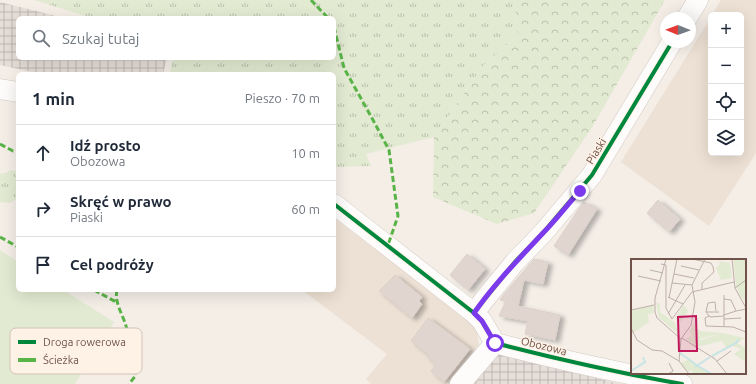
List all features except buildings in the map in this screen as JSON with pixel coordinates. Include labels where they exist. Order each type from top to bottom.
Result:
[{"type":"street","points":[[691,12],[698,0]]},
{"type":"street","name":"Piaski","points":[[474,313],[515,262],[544,233],[592,175],[668,48]]},
{"type":"street","points":[[0,89],[16,92]]},
{"type":"street","points":[[336,206],[474,313],[482,321],[495,343],[460,384]]},
{"type":"street","name":"Obozowa","points":[[495,343],[570,362],[682,384]]},
{"type":"shaded area","points":[[721,0],[756,0],[756,153],[709,226],[621,162],[692,48],[696,48],[696,41],[708,22],[708,156],[744,156],[744,12],[714,12]]},
{"type":"shaded area","points":[[0,2],[56,16],[16,16],[16,60],[166,60],[164,72],[33,72],[0,65]]},
{"type":"shaded area","points":[[336,220],[476,326],[479,345],[446,384],[371,384],[366,379],[387,354],[305,292],[336,292]]},
{"type":"shaded area","points":[[493,353],[621,384],[469,384]]},
{"type":"green space","points":[[34,0],[514,0],[518,35],[483,66],[434,137],[366,154],[371,166],[336,167],[336,72],[170,72],[173,60],[336,60],[336,16],[86,16]]},
{"type":"green space","points":[[514,0],[665,0],[593,126],[534,213],[497,224],[433,197],[434,137],[483,66],[518,35]]},
{"type":"green space","points":[[12,170],[16,171],[16,199],[10,203],[0,202],[0,173],[2,174]]},
{"type":"green space","points":[[0,250],[16,261],[16,292],[66,292],[114,322],[110,328],[10,328],[10,374],[81,374],[75,384],[0,384]]},
{"type":"marked path","points":[[311,0],[326,16]]},
{"type":"marked path","points":[[336,35],[344,68],[389,150],[398,216],[388,245]]},
{"type":"marked path","points":[[0,144],[13,151],[16,151]]},
{"type":"marked path","points":[[0,237],[16,246]]},
{"type":"marked path","points":[[98,292],[118,303]]},
{"type":"marked path","points":[[117,292],[118,304],[127,328]]},
{"type":"marked path","points":[[129,384],[136,374]]},
{"type":"cycle path","points":[[474,313],[515,262],[543,233],[592,175],[668,48]]},
{"type":"cycle path","points":[[336,206],[474,313],[482,321],[495,343],[542,355],[682,384]]},
{"type":"route","points":[[495,343],[488,329],[474,313],[515,262],[544,233],[580,191]]}]
